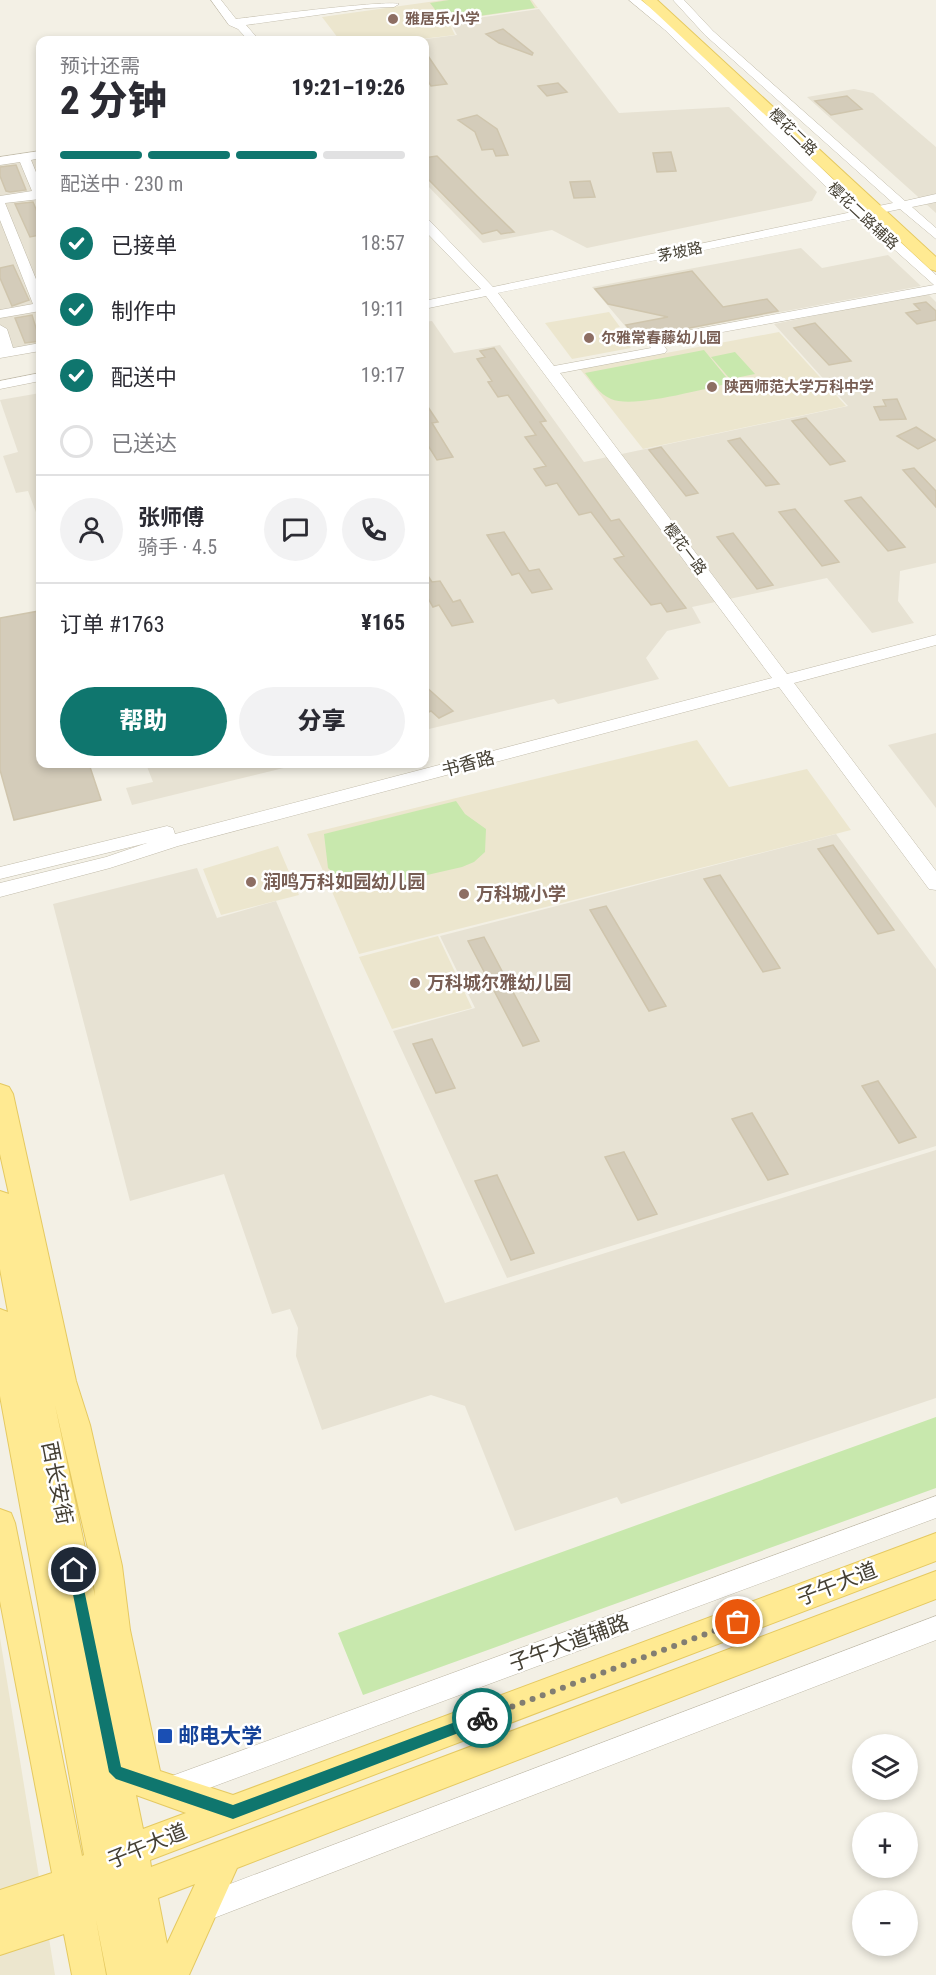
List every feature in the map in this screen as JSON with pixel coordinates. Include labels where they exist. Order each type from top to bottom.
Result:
[{"type":"main road","name":"樱花二路","points":[[649,0],[880,208],[936,253]]},
{"type":"main road","name":"樱花二路","points":[[666,0],[880,208],[936,267]]},
{"type":"main road","points":[[0,1094],[62,1381],[76,1425],[104,1555],[114,1630],[143,1781],[233,1812]]},
{"type":"main road","name":"西长安街","points":[[0,1202],[8,1334],[120,1874],[156,1975]]},
{"type":"main road","name":"西长安街","points":[[8,1334],[143,1781],[120,1874],[124,1975]]},
{"type":"main road","points":[[0,1523],[89,1975]]},
{"type":"main road","name":"子午大道","points":[[0,1938],[233,1812],[936,1547]]},
{"type":"main road","name":"子午大道","points":[[120,1874],[225,1856],[936,1585]]},
{"type":"main road","points":[[181,1966],[201,1909],[225,1856]]},
{"type":"main road","name":"子午大道","points":[[0,1907],[74,1898]]},
{"type":"street","points":[[216,0],[250,36]]},
{"type":"street","points":[[225,0],[239,24]]},
{"type":"street","name":"樱花二路辅路","points":[[634,0],[880,208],[936,235]]},
{"type":"street","name":"樱花二路辅路","points":[[678,0],[880,208],[936,282]]},
{"type":"street","points":[[239,24],[367,5],[394,4]]},
{"type":"street","points":[[0,161],[36,156]]},
{"type":"street","points":[[24,157],[36,185]]},
{"type":"street","name":"茅坡路","points":[[880,208],[936,193]]},
{"type":"street","points":[[36,195],[0,202],[36,296]]},
{"type":"street","name":"茅坡路","points":[[429,304],[936,198]]},
{"type":"street","name":"樱花一路","points":[[429,227],[488,291],[551,371],[936,884]]},
{"type":"street","points":[[551,371],[660,350],[653,341],[936,289]]},
{"type":"street","name":"茅坡路","points":[[429,299],[488,291]]},
{"type":"street","points":[[0,314],[36,307]]},
{"type":"street","points":[[0,329],[4,353],[36,348]]},
{"type":"street","points":[[0,378],[36,373]]},
{"type":"street","points":[[0,385],[36,378]]},
{"type":"street","name":"书香路","points":[[0,890],[110,862],[184,838],[781,677],[936,632]]},
{"type":"street","name":"书香路","points":[[429,766],[936,640]]},
{"type":"street","name":"书香路","points":[[0,873],[420,768]]},
{"type":"street","name":"子午大道辅路","points":[[143,1781],[936,1507]]},
{"type":"street","points":[[201,1909],[936,1628]]},
{"type":"shaded area","name":"雅居乐小学","points":[[443,0],[532,0],[538,8],[448,21],[455,35],[429,38],[429,36],[336,36],[322,17]]},
{"type":"shaded area","points":[[539,9],[619,113],[729,107],[817,192],[812,201],[587,248],[552,230],[483,243],[429,187],[429,39],[457,35],[450,22]]},
{"type":"shaded area","points":[[854,89],[873,93],[936,147],[936,213],[807,97]]},
{"type":"shaded area","points":[[36,154],[36,349],[0,354],[0,159]]},
{"type":"shaded area","points":[[801,248],[822,268],[888,255],[921,286],[636,339],[592,287]]},
{"type":"shaded area","points":[[927,293],[936,302],[936,563],[900,571],[898,601],[914,623],[872,633],[827,578],[692,607],[701,623],[667,631],[646,658],[659,679],[558,704],[554,699],[429,729],[429,321],[432,321],[454,353],[500,345],[584,462],[848,406],[774,324]]},
{"type":"shaded area","name":"尔雅常春藤幼儿园","points":[[609,312],[620,327],[615,328],[631,348],[572,359],[545,323]]},
{"type":"shaded area","name":"陕西师范大学万科中学","points":[[779,332],[846,406],[643,449],[580,369]]},
{"type":"shaded area","points":[[36,394],[36,512],[28,491],[16,493],[3,456],[18,452],[0,400]]},
{"type":"shaded area","points":[[936,733],[936,808],[888,745]]},
{"type":"shaded area","name":"万科城小学","points":[[697,740],[729,787],[807,769],[851,830],[359,954],[307,834]]},
{"type":"shaded area","points":[[148,768],[284,768],[132,805],[126,788],[153,782]]},
{"type":"shaded area","points":[[836,834],[936,969],[936,1146],[507,1278],[393,1031],[475,1008],[440,936]]},
{"type":"shaded area","name":"润鸣万科如园幼儿园","points":[[278,846],[299,895],[221,915],[203,869]]},
{"type":"shaded area","points":[[197,868],[217,918],[276,901],[445,1303],[936,1150],[936,1398],[621,1504],[617,1497],[515,1531],[465,1406],[431,1395],[322,1430],[296,1356],[298,1328],[290,1309],[272,1314],[224,1174],[130,1201],[53,904]]},
{"type":"shaded area","name":"万科城尔雅幼儿园","points":[[438,936],[472,1008],[392,1029],[359,957]]},
{"type":"shaded area","points":[[0,1638],[55,1975],[0,1975]]},
{"type":"green space","points":[[449,0],[530,0],[535,8],[444,21],[430,3]]},
{"type":"green space","points":[[704,350],[731,383],[652,400],[622,401],[611,399],[603,394],[585,373]]},
{"type":"green space","points":[[735,352],[755,374],[730,379],[711,357]]},
{"type":"green space","points":[[456,801],[465,814],[486,829],[485,852],[474,862],[462,867],[366,889],[347,886],[328,868],[324,834]]},
{"type":"green space","points":[[936,1417],[936,1488],[363,1695],[338,1633]]},
{"type":"building","points":[[503,29],[533,53],[532,55],[499,43],[486,34]]},
{"type":"building","points":[[429,57],[447,84],[431,86],[429,83]]},
{"type":"building","points":[[558,83],[567,92],[547,96],[538,86]]},
{"type":"building","points":[[847,96],[862,109],[831,115],[815,101]]},
{"type":"building","points":[[477,115],[497,129],[508,155],[496,156],[493,149],[482,150],[475,132],[458,120]]},
{"type":"building","points":[[671,152],[676,171],[657,172],[653,153]]},
{"type":"building","points":[[437,156],[514,232],[501,234],[497,230],[482,234],[429,180],[429,157]]},
{"type":"building","points":[[16,165],[26,190],[6,191],[0,176],[0,167]]},
{"type":"building","points":[[590,181],[595,197],[574,198],[570,182]]},
{"type":"building","points":[[33,202],[36,209],[36,236],[30,237],[15,204]]},
{"type":"building","points":[[13,265],[29,300],[12,306],[0,278],[0,268]]},
{"type":"building","points":[[692,271],[723,307],[767,299],[778,311],[637,338],[626,325],[668,317],[608,304],[595,289]]},
{"type":"building","points":[[926,302],[936,311],[936,320],[917,324],[906,313],[920,310],[914,304]]},
{"type":"building","points":[[32,315],[36,328],[36,342],[25,343],[15,318]]},
{"type":"building","points":[[815,323],[851,361],[829,365],[794,328]]},
{"type":"building","points":[[494,348],[546,421],[540,422],[611,521],[619,519],[686,608],[667,612],[661,603],[651,605],[614,559],[624,556],[591,512],[579,515],[557,483],[546,486],[534,469],[546,466],[525,437],[536,435],[508,395],[498,397],[488,382],[492,381],[477,359],[485,357],[480,351]]},
{"type":"building","points":[[897,399],[906,419],[880,420],[874,407],[886,406],[883,400]]},
{"type":"building","points":[[429,408],[438,422],[432,423],[453,457],[437,460],[429,447]]},
{"type":"building","points":[[806,418],[845,461],[830,465],[792,421]]},
{"type":"building","points":[[916,427],[936,440],[918,449],[897,436]]},
{"type":"building","points":[[740,438],[779,484],[766,486],[728,441]]},
{"type":"building","points":[[661,447],[698,493],[686,496],[649,450]]},
{"type":"building","points":[[914,468],[936,491],[936,507],[903,470]]},
{"type":"building","points":[[861,497],[905,547],[888,551],[845,501]]},
{"type":"building","points":[[795,509],[839,562],[822,566],[779,512]]},
{"type":"building","points":[[504,532],[529,571],[539,569],[552,589],[532,593],[519,573],[512,575],[487,535]]},
{"type":"building","points":[[733,533],[773,585],[757,589],[717,537]]},
{"type":"building","points":[[429,578],[432,582],[440,581],[453,602],[460,600],[473,622],[452,626],[439,605],[433,607],[429,600]]},
{"type":"building","points":[[36,612],[36,768],[90,768],[101,800],[14,820],[0,770],[0,618]]},
{"type":"building","points":[[429,689],[453,711],[439,718],[429,712]]},
{"type":"building","points":[[833,845],[894,930],[878,934],[818,849]]},
{"type":"building","points":[[720,875],[780,968],[763,972],[704,879]]},
{"type":"building","points":[[606,906],[666,1006],[649,1011],[590,910]]},
{"type":"building","points":[[484,937],[539,1041],[523,1046],[468,941]]},
{"type":"building","points":[[432,1039],[455,1088],[436,1093],[413,1044]]},
{"type":"building","points":[[878,1081],[916,1137],[899,1143],[862,1086]]},
{"type":"building","points":[[752,1113],[788,1174],[768,1180],[732,1119]]},
{"type":"building","points":[[624,1152],[657,1214],[638,1220],[605,1157]]},
{"type":"building","points":[[497,1175],[534,1253],[511,1260],[475,1181]]},
{"type":"way so far","points":[[482,1718],[738,1622]]},
{"type":"place","name":"雅居乐小学","points":[[393,19]]},
{"type":"place","name":"尔雅常春藤幼儿园","points":[[589,338]]},
{"type":"place","name":"陕西师范大学万科中学","points":[[712,387]]},
{"type":"place","name":"润鸣万科如园幼儿园","points":[[251,882]]},
{"type":"place","name":"万科城小学","points":[[464,894]]},
{"type":"place","name":"万科城尔雅幼儿园","points":[[415,983]]},
{"type":"place","name":"邮电大学","points":[[165,1736]]},
{"type":"route","points":[[74,1570],[116,1772],[233,1812],[482,1718]]}]
